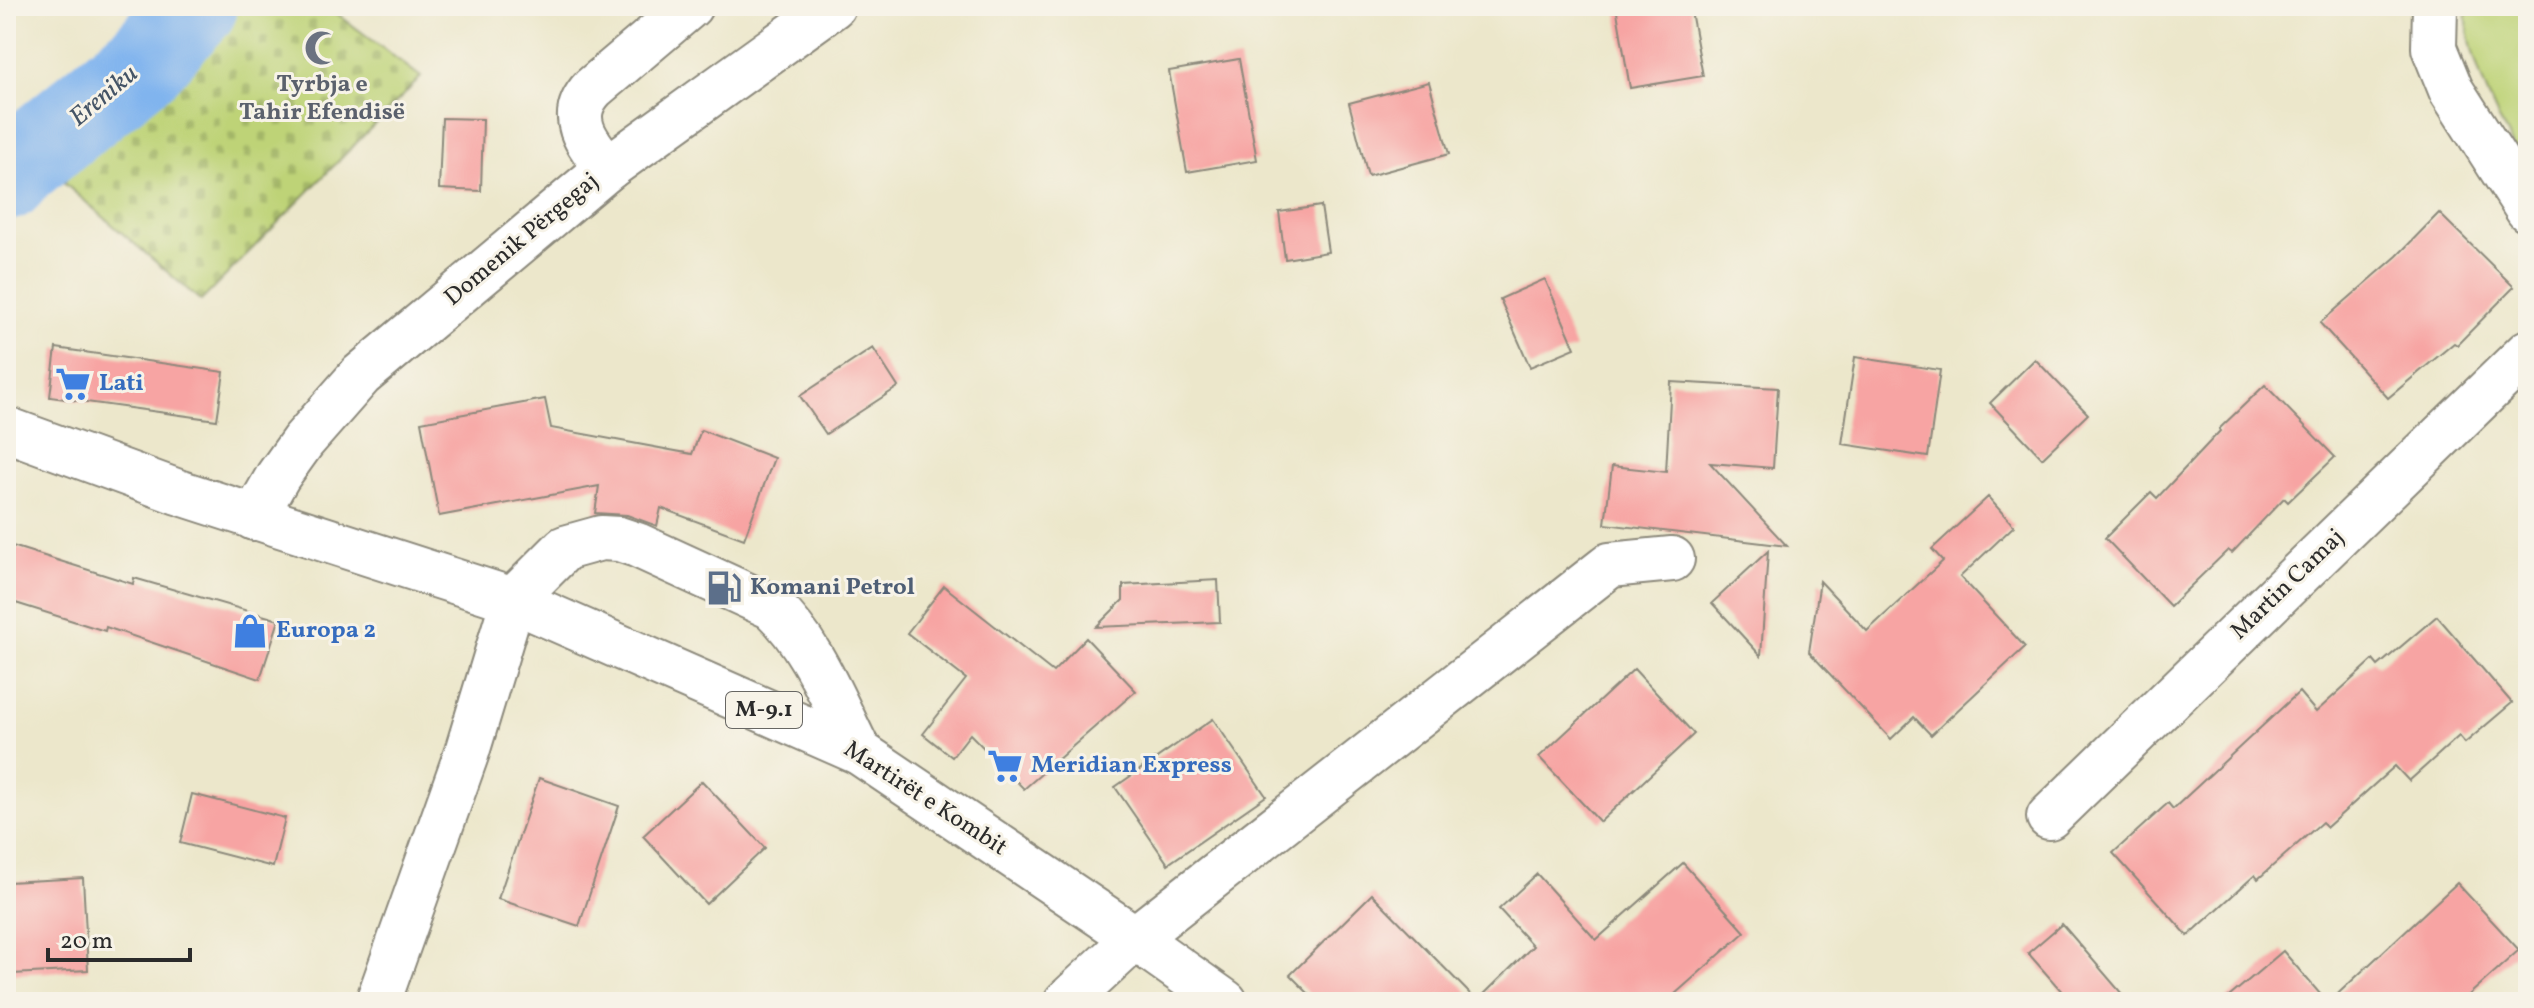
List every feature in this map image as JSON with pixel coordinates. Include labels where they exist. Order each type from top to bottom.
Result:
[{"type":"main road","points":[[608,168],[587,143],[581,129],[582,102],[593,88],[690,6]]},
{"type":"main road","name":"Domenik Përgegaj","points":[[254,518],[303,441],[361,375],[608,168],[833,6]]},
{"type":"main road","points":[[2435,6],[2434,48],[2451,90],[2528,210]]},
{"type":"main road","name":"Martin Camaj","points":[[2049,817],[2528,352]]},
{"type":"main road","name":"M-9.1","points":[[6,429],[254,518]]},
{"type":"main road","name":"Martirët e Kombit","points":[[254,518],[513,600],[859,752],[1225,1002]]},
{"type":"main road","points":[[378,1002],[467,752],[513,600],[565,548],[601,538],[619,539],[752,595],[772,607],[803,642],[859,752]]},
{"type":"main road","points":[[1066,1002],[1135,938],[1610,565],[1672,559]]},
{"type":"green space","points":[[185,6],[327,6],[421,77],[201,301],[64,183]]},
{"type":"green space","points":[[2466,6],[2528,6],[2528,173],[2478,70]]},
{"type":"building","points":[[1616,6],[1690,6],[1703,76],[1630,88]]},
{"type":"building","points":[[1239,59],[1257,160],[1187,172],[1169,71]]},
{"type":"building","points":[[1429,82],[1449,154],[1368,176],[1349,103]]},
{"type":"building","points":[[442,118],[483,119],[481,191],[439,189]]},
{"type":"building","points":[[1321,206],[1328,252],[1285,259],[1279,212]]},
{"type":"building","points":[[2439,213],[2514,287],[2457,345],[2454,343],[2388,398],[2320,323],[2397,256]]},
{"type":"building","points":[[1545,279],[1575,348],[1530,367],[1500,299]]},
{"type":"building","points":[[56,348],[224,372],[217,420],[50,397]]},
{"type":"building","points":[[873,348],[898,387],[826,434],[800,396]]},
{"type":"building","points":[[1855,357],[1940,370],[1928,457],[1842,444]]},
{"type":"building","points":[[2035,359],[2088,414],[2042,458],[1990,403]]},
{"type":"building","points":[[1671,382],[1778,388],[1773,468],[1710,463],[1787,546],[1605,524],[1612,466],[1666,472]]},
{"type":"building","points":[[2265,385],[2335,457],[2288,502],[2284,498],[2232,553],[2228,550],[2170,606],[2105,538],[2151,492],[2157,498],[2219,429]]},
{"type":"building","points":[[545,399],[551,428],[692,454],[701,430],[774,458],[744,539],[661,508],[657,526],[627,515],[595,513],[599,486],[439,516],[421,422]]},
{"type":"building","points":[[1988,497],[2014,526],[1960,577],[2025,647],[1931,735],[1914,717],[1891,739],[1809,652],[1820,581],[1867,631],[1943,561],[1932,549]]},
{"type":"building","points":[[6,544],[133,584],[134,578],[279,620],[260,679],[106,627],[105,631],[6,600]]},
{"type":"building","points":[[1768,551],[1761,656],[1712,603]]},
{"type":"building","points":[[1218,580],[1220,622],[1096,627],[1123,600],[1123,585]]},
{"type":"building","points":[[944,586],[1053,672],[1086,638],[1136,691],[1024,789],[970,734],[952,757],[923,734],[966,679],[907,633]]},
{"type":"building","points":[[2437,616],[2512,703],[2465,743],[2459,736],[2409,781],[2395,766],[2327,827],[2322,822],[2258,879],[2255,875],[2188,936],[2113,853],[2168,803],[2173,809],[2299,692],[2316,712],[2373,660],[2378,666]]},
{"type":"building","points":[[1634,669],[1694,734],[1600,822],[1539,757]]},
{"type":"building","points":[[1213,719],[1266,796],[1168,864],[1115,787]]},
{"type":"building","points":[[539,778],[619,806],[579,926],[498,899]]},
{"type":"building","points":[[702,781],[765,848],[706,904],[643,836]]},
{"type":"building","points":[[192,794],[285,818],[273,867],[180,843]]},
{"type":"building","points":[[1683,863],[1745,932],[1666,1002],[1317,1002],[1290,975],[1372,894],[1477,1001],[1533,946],[1499,909],[1537,874],[1596,940]]},
{"type":"building","points":[[83,878],[88,970],[12,974],[8,882]]},
{"type":"building","points":[[2457,883],[2519,950],[2461,1002],[2329,1002]]},
{"type":"building","points":[[2062,924],[2129,1002],[2071,1002],[2028,953]]},
{"type":"building","points":[[2283,951],[2327,1002],[2223,1002]]},
{"type":"waterway","name":"Ereniku","points":[[6,178],[17,165],[144,62],[195,6]]},
{"type":"place","name":"Tyrbja e Tahir Efendisë","points":[[322,48]]},
{"type":"place","name":"Lati","points":[[73,384]]},
{"type":"place","name":"Komani Petrol","points":[[724,588]]},
{"type":"place","name":"Europa 2","points":[[250,631]]},
{"type":"place","name":"Meridian Express","points":[[1005,766]]}]
